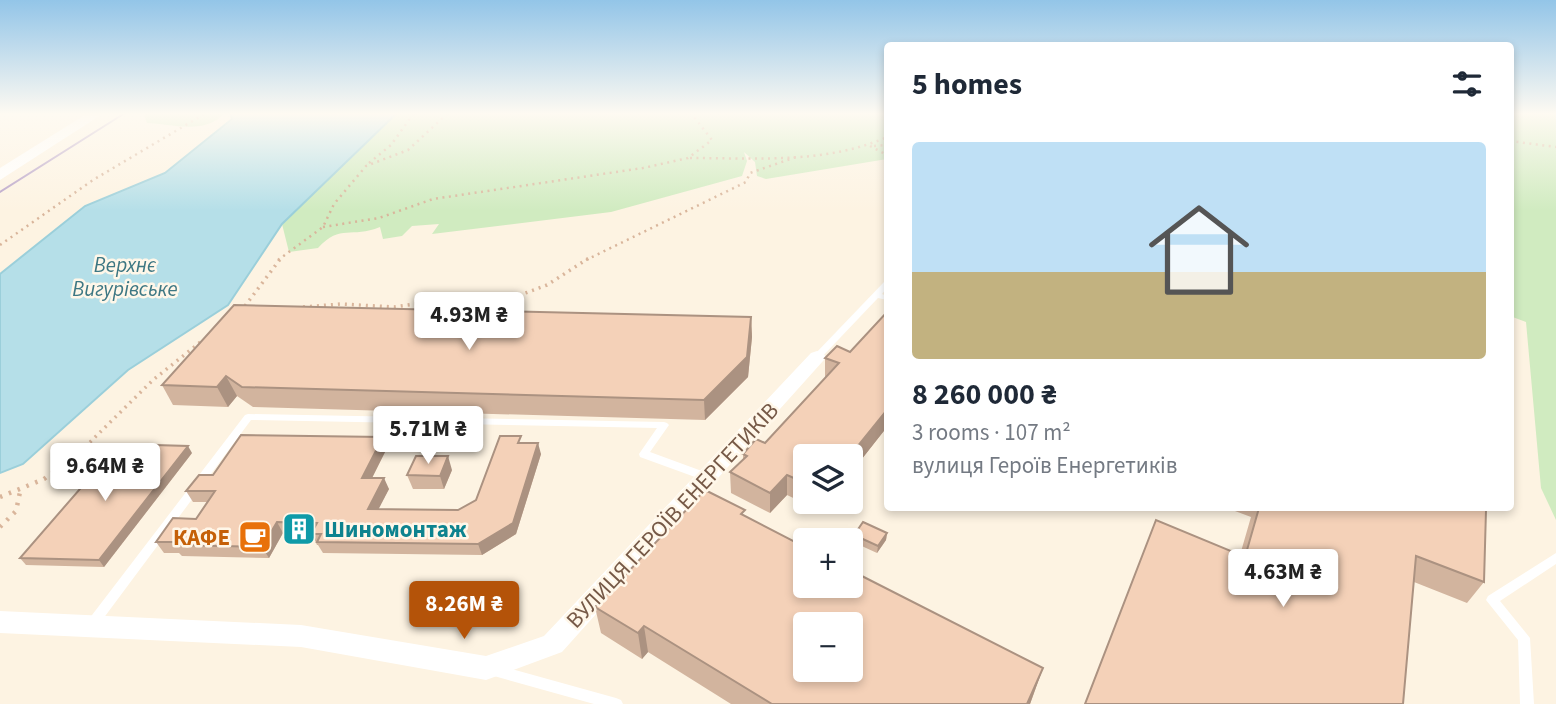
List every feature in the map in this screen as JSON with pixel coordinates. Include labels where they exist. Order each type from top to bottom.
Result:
[{"type":"street","points":[[0,175],[46,146]]},
{"type":"street","name":"ВУЛИЦЯ ГЕРОЇВ ЕНЕРГЕТИКІВ","points":[[0,622],[301,636],[486,668],[553,644],[817,357]]},
{"type":"lane","name":"ВУЛИЦЯ ГЕРОЇВ ЕНЕРГЕТИКІВ","points":[[817,357],[884,288]]},
{"type":"lane","points":[[877,295],[884,297]]},
{"type":"lane","points":[[89,627],[248,417],[664,425],[643,454],[706,477]]},
{"type":"lane","points":[[1527,704],[1524,638],[1492,600],[1556,558]]},
{"type":"lane","points":[[486,668],[616,704]]},
{"type":"path","points":[[0,244],[93,180],[154,146]]},
{"type":"path","points":[[323,227],[334,204],[366,166],[390,146]]},
{"type":"path","points":[[366,166],[411,146]]},
{"type":"path","points":[[688,158],[704,146]]},
{"type":"path","points":[[251,311],[238,312],[247,305],[278,260],[323,227],[379,218],[433,199],[643,168],[688,158],[796,157],[870,146],[884,153]]},
{"type":"path","points":[[302,307],[341,304],[394,307],[485,294],[520,295],[547,285],[571,267],[746,182],[750,173],[796,157]]},
{"type":"path","points":[[0,497],[20,492],[84,452],[152,381],[212,332]]},
{"type":"path","points":[[0,527],[16,511],[20,492]]},
{"type":"green space","points":[[343,146],[884,146],[884,159],[766,179],[757,176],[755,162],[744,152],[747,161],[742,176],[611,212],[432,234],[439,224],[412,226],[402,236],[383,239],[380,227],[340,234],[326,240],[318,248],[289,252],[282,224],[323,164]]},
{"type":"green space","points":[[1514,146],[1556,146],[1556,520],[1541,488],[1526,322],[1514,318]]},
{"type":"water","name":"Верхнє Вигурівське","points":[[199,146],[363,146],[282,224],[228,305],[128,370],[23,464],[0,473],[0,274],[85,206],[165,173]]},
{"type":"building","points":[[234,305],[751,317],[747,357],[704,400],[242,387],[226,376],[217,387],[162,385]]},
{"type":"building","points":[[884,315],[884,414],[860,444],[793,444],[793,478],[787,475],[770,493],[730,472],[747,456],[743,454],[756,439],[765,443],[839,363],[825,358],[837,346],[850,352]]},
{"type":"building","points":[[241,435],[383,437],[362,478],[384,478],[368,509],[458,510],[476,500],[500,436],[521,436],[518,443],[538,443],[513,523],[478,544],[317,542],[321,534],[311,534],[317,523],[277,522],[262,547],[174,545],[176,542],[156,542],[173,518],[196,519],[215,491],[186,491],[199,475],[213,475]]},
{"type":"building","points":[[119,444],[188,446],[99,560],[20,558]]},
{"type":"building","points":[[416,456],[448,456],[440,476],[407,475]]},
{"type":"building","points":[[705,490],[745,510],[741,514],[793,541],[793,598],[863,598],[863,577],[1043,668],[1027,704],[772,704],[644,626],[638,633],[595,607]]},
{"type":"building","points":[[1258,511],[1486,511],[1484,582],[1416,556],[1403,704],[1085,704],[1156,520],[1245,557]]},
{"type":"building","points":[[863,522],[887,533],[878,546],[863,539],[863,528],[859,528]]},
{"type":"tram line","points":[[0,192],[73,146]]},
{"type":"place","name":"Шиномонтаж","points":[[299,529]]},
{"type":"place","name":"КАФЕ","points":[[255,537]]}]
